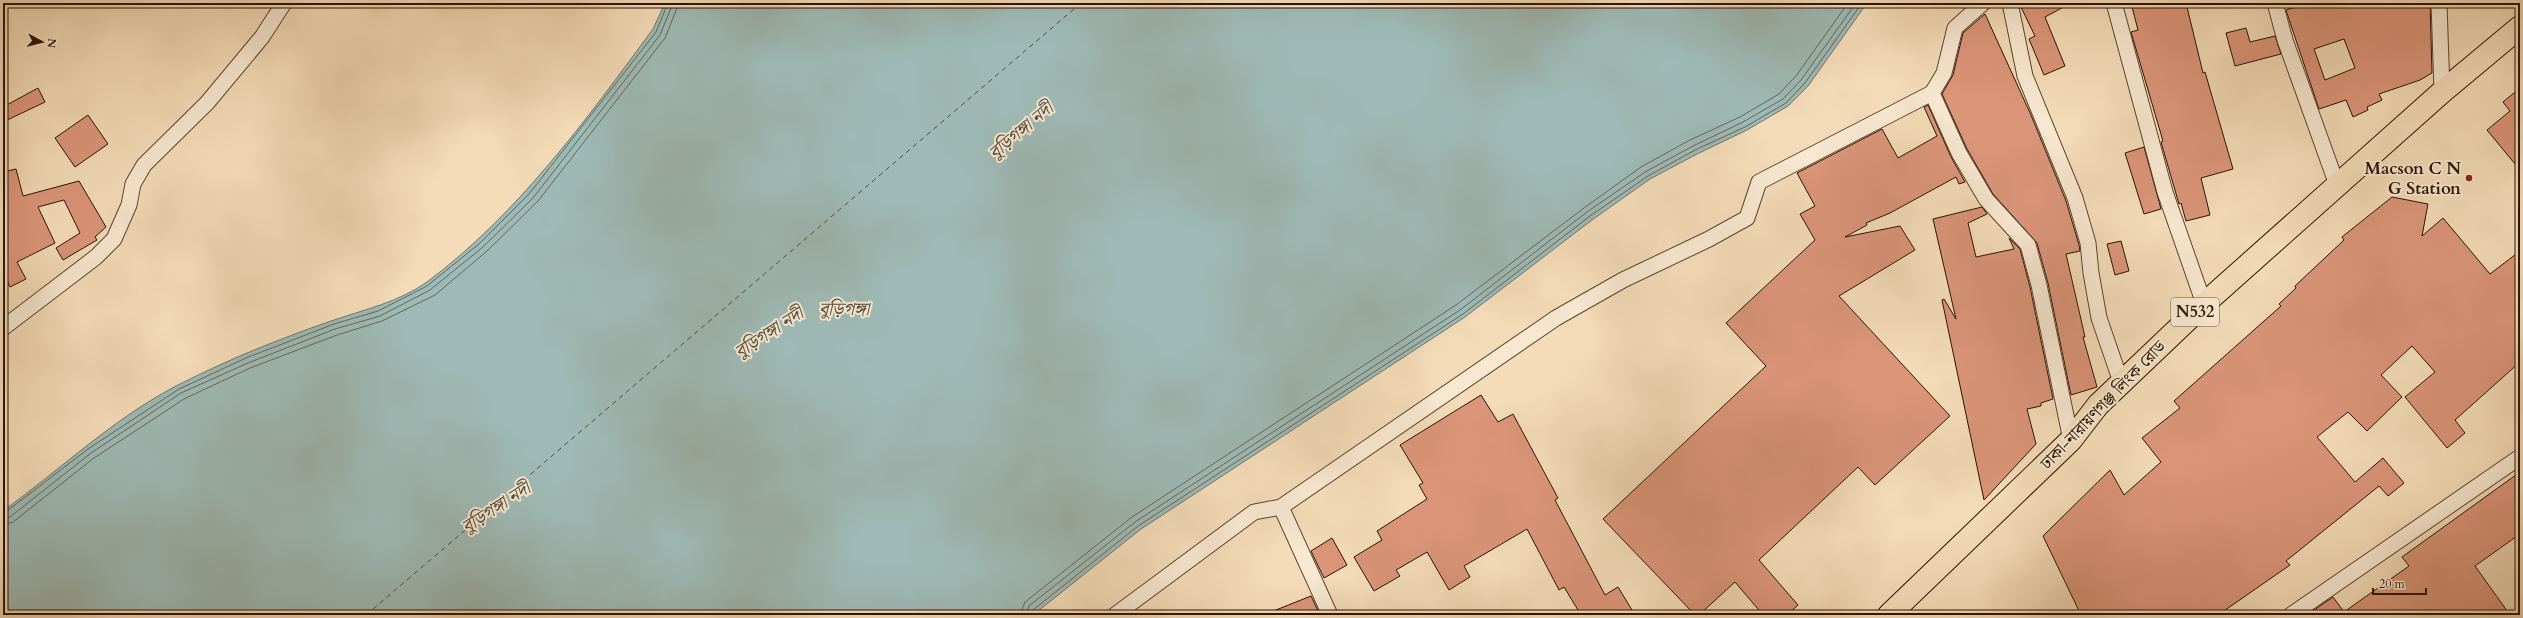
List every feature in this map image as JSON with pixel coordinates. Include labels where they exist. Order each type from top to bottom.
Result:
[{"type":"highway","name":"ঢাকা-নারায়ণগঞ্জ লিংক রোড","points":[[1889,615],[2071,440],[2098,406],[2204,304],[2442,92],[2520,27]]},
{"type":"street","points":[[3,328],[96,257],[114,239],[129,205],[133,184],[144,165],[208,103],[262,37],[284,3]]},
{"type":"street","points":[[1115,615],[1254,512],[1281,507],[1556,318],[1623,280],[1747,218],[1759,182],[1932,93],[1944,73],[1955,28],[1983,3]]},
{"type":"street","points":[[2010,3],[2025,76],[2075,198],[2088,244],[2090,273],[2100,318],[2122,382]]},
{"type":"street","points":[[2114,3],[2165,192],[2204,304]]},
{"type":"street","points":[[2275,3],[2285,40],[2337,185]]},
{"type":"street","points":[[2439,3],[2442,92]]},
{"type":"street","points":[[1932,93],[1959,153],[1986,199],[2028,245],[2039,285],[2071,440]]},
{"type":"street","points":[[2291,615],[2520,457]]},
{"type":"street","points":[[1281,507],[1330,615]]},
{"type":"water","name":"বুড়িগঙ্গা","points":[[665,3],[1867,3],[1808,86],[1788,106],[1747,130],[1650,179],[1592,220],[1465,317],[1141,529],[1033,615],[3,615],[3,511],[110,428],[154,398],[178,385],[215,367],[292,335],[393,300],[427,282],[491,227],[549,164],[576,131],[653,29]]},
{"type":"building","points":[[2019,3],[2071,3],[2045,17],[2065,66],[2044,75],[2029,39],[2035,36]]},
{"type":"building","points":[[2131,3],[2186,3],[2203,73],[2205,72],[2233,169],[2201,178],[2210,215],[2186,221],[2181,203],[2179,204],[2161,142],[2163,141],[2131,32],[2138,30]]},
{"type":"building","points":[[2308,3],[2430,3],[2432,73],[2420,80],[2379,94],[2382,100],[2367,107],[2368,110],[2353,117],[2346,100],[2319,109],[2286,10]],"holes":[[[2344,39],[2355,68],[2325,80],[2314,49]]]},
{"type":"building","points":[[1985,14],[2031,115],[2066,201],[2079,245],[2080,251],[2066,254],[2085,337],[2083,337],[2097,387],[2071,395],[2048,283],[2037,243],[1993,194],[1967,149],[1942,94],[1953,75],[1963,33]]},
{"type":"building","points":[[2246,28],[2250,42],[2275,36],[2281,54],[2235,66],[2226,33]]},
{"type":"building","points":[[38,88],[45,102],[3,122],[3,107]]},
{"type":"building","points":[[2520,88],[2520,170],[2487,130],[2510,111],[2503,102]]},
{"type":"building","points":[[1928,105],[1951,157],[1965,182],[1959,184],[1956,177],[1890,213],[1866,223],[1867,225],[1845,237],[1900,226],[1915,250],[1839,296],[1950,416],[1875,485],[1858,467],[1759,560],[1798,605],[1787,615],[1763,615],[1735,582],[1699,615],[1695,615],[1603,519],[1766,366],[1726,323],[1815,240],[1800,214],[1815,206],[1797,173],[1882,129],[1898,158],[1937,136],[1924,107]]},
{"type":"building","points":[[88,115],[108,144],[75,167],[55,138]]},
{"type":"building","points":[[2144,147],[2161,209],[2144,214],[2125,153]]},
{"type":"building","points":[[16,169],[23,196],[79,181],[106,227],[95,237],[97,240],[63,260],[56,248],[80,233],[64,200],[38,207],[55,243],[17,262],[26,279],[10,287],[3,272],[3,172]]},
{"type":"building","points":[[2392,197],[2428,204],[2422,236],[2443,218],[2490,274],[2520,251],[2520,362],[2455,420],[2465,433],[2447,448],[2405,397],[2435,372],[2412,346],[2381,375],[2402,397],[2367,431],[2348,412],[2317,437],[2355,482],[2383,458],[2404,483],[2388,496],[2379,486],[2286,561],[2290,565],[2218,615],[2081,615],[2043,536],[2110,470],[2124,495],[2161,462],[2142,438],[2180,408],[2174,401],[2281,306],[2279,304],[2296,288],[2295,286],[2344,240],[2342,237]]},
{"type":"building","points":[[1982,207],[1987,214],[1968,223],[1976,257],[2014,249],[2009,238],[2020,249],[2030,287],[2053,399],[2041,403],[2041,406],[2027,409],[2036,444],[1984,500],[1942,300],[1944,299],[1956,319],[1933,219]]},
{"type":"building","points":[[2121,241],[2129,271],[2115,275],[2107,244]]},
{"type":"building","points":[[1481,395],[1498,422],[1513,414],[1558,498],[1555,500],[1605,595],[1618,587],[1635,615],[1581,615],[1564,587],[1559,590],[1527,529],[1464,566],[1470,577],[1449,590],[1427,552],[1396,570],[1400,576],[1374,591],[1354,557],[1382,540],[1377,531],[1427,499],[1419,485],[1423,483],[1400,445]]},
{"type":"building","points":[[2520,472],[2520,534],[2475,566],[2510,615],[2307,615],[2333,597],[2344,612],[2409,566],[2402,557]]},
{"type":"building","points":[[1332,538],[1347,565],[1324,578],[1311,551]]},
{"type":"building","points":[[1311,596],[1320,615],[1266,615],[1266,614]]},
{"type":"ferry route","points":[[366,615],[1081,3]]},
{"type":"place","name":"Macson C N G Station","points":[[2469,178]]},
{"type":"water label","name":"বুড়িগঙ্গা নদী","points":[[1021,131]]},
{"type":"water label","name":"বুড়িগঙ্গা নদী","points":[[769,333]]},
{"type":"water label","name":"বুড়িগঙ্গা নদী","points":[[496,508]]}]
